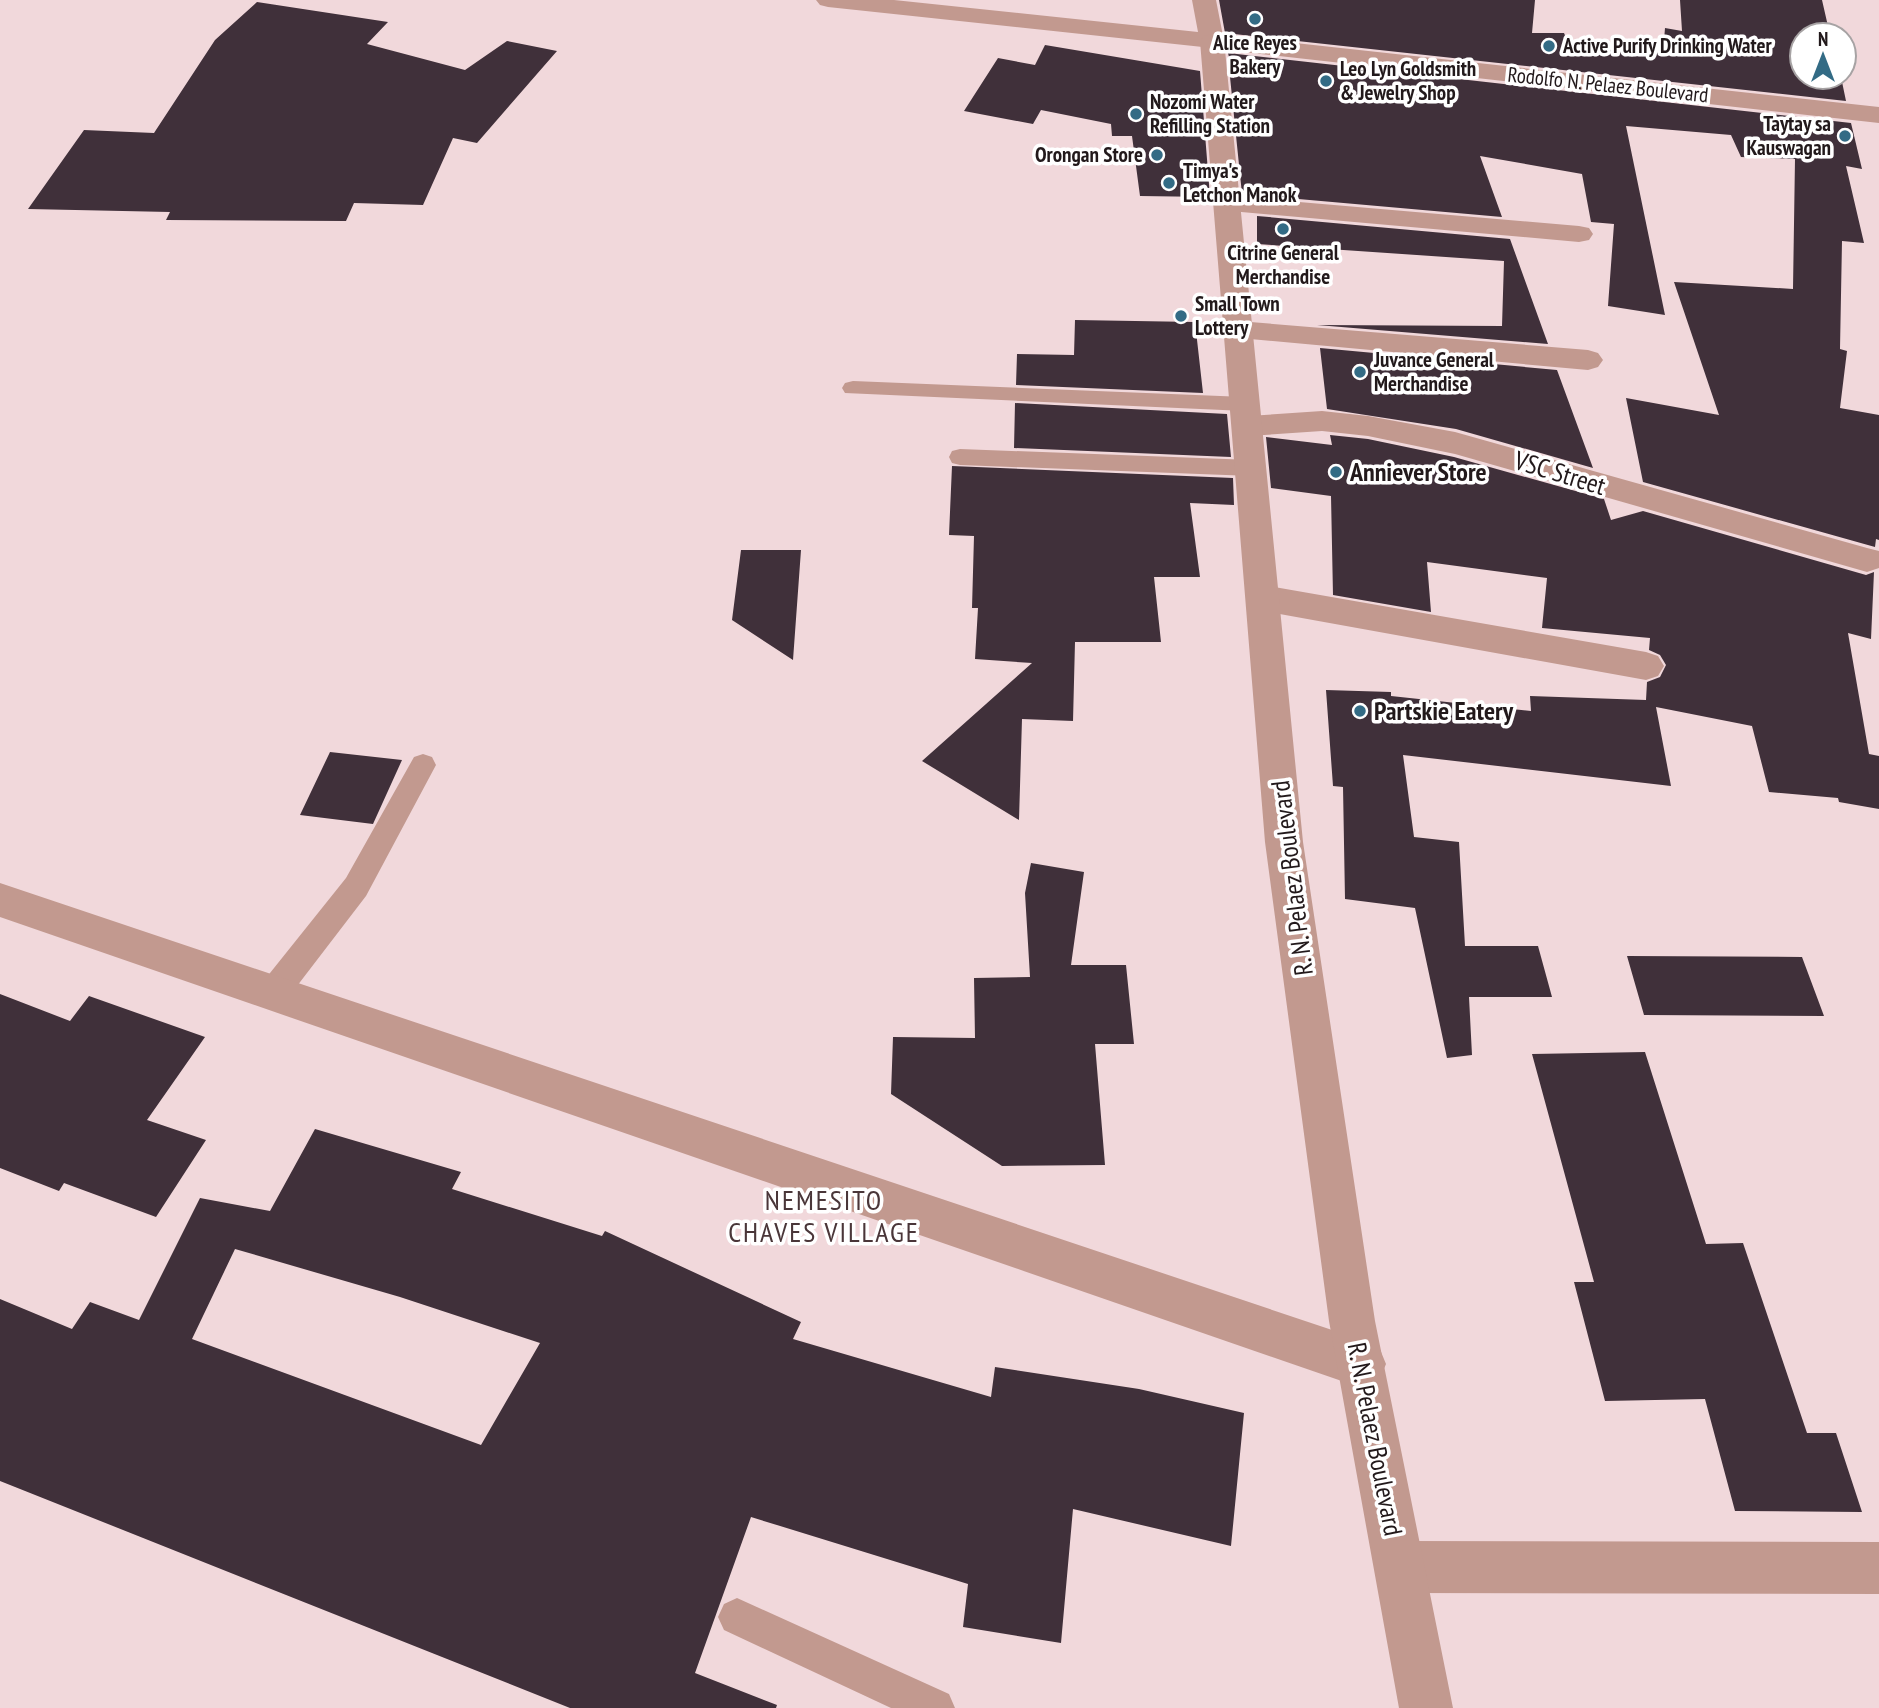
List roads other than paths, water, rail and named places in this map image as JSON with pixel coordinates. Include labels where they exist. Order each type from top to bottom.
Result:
[{"type":"street","name":"Rodolfo N. Pelaez Boulevard","points":[[828,0],[1879,115]]},
{"type":"street","name":"R. N. Pelaez Boulevard","points":[[1204,0],[1212,41],[1229,204],[1284,842],[1352,1321],[1426,1708]]},
{"type":"street","points":[[1229,204],[1579,234]]},
{"type":"street","points":[[1238,330],[1588,360]]},
{"type":"street","name":"VSC Street","points":[[1247,415],[1322,421],[1455,443],[1867,560]]},
{"type":"street","points":[[1263,598],[1646,666]]},
{"type":"street","points":[[0,900],[1362,1364]]},
{"type":"street","points":[[1400,1567],[1879,1568]]},
{"type":"lane","points":[[853,388],[1247,415]]},
{"type":"lane","points":[[960,457],[1252,468]]},
{"type":"lane","points":[[273,993],[356,887],[423,765]]},
{"type":"lane","points":[[737,1617],[935,1708]]},
{"type":"place","name":"Alice Reyes Bakery","points":[[1255,19]]},
{"type":"place","name":"Active Purify Drinking Water","points":[[1549,46]]},
{"type":"place","name":"Leo Lyn Goldsmith & Jewelry Shop","points":[[1326,81]]},
{"type":"place","name":"Nozomi Water Refilling Station","points":[[1136,114]]},
{"type":"place","name":"Taytay sa Kauswagan","points":[[1845,136]]},
{"type":"place","name":"Orongan Store","points":[[1157,155]]},
{"type":"place","name":"Timya's Letchon Manok","points":[[1169,183]]},
{"type":"place","name":"Citrine General Merchandise","points":[[1283,229]]},
{"type":"place","name":"Small Town Lottery","points":[[1181,316]]},
{"type":"place","name":"Juvance General Merchandise","points":[[1360,372]]},
{"type":"place","name":"Anniever Store","points":[[1336,472]]},
{"type":"place","name":"Partskie Eatery","points":[[1360,711]]},
{"type":"district","name":"NEMESITO CHAVES VILLAGE","points":[[824,1216]]}]
